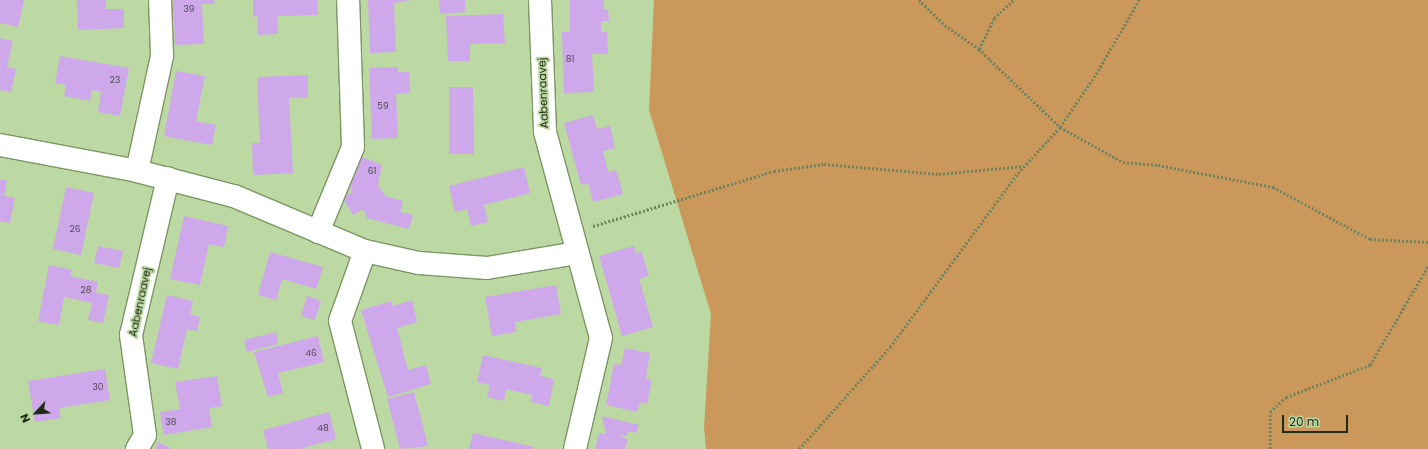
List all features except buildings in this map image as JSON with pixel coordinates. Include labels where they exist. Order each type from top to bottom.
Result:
[{"type":"street","points":[[137,171],[162,56],[160,0]]},
{"type":"street","points":[[318,232],[353,147],[348,0]]},
{"type":"street","name":"Aabenraavej","points":[[540,0],[544,132],[576,242],[601,338],[575,449]]},
{"type":"street","points":[[0,145],[137,171],[234,196],[365,251],[419,263],[486,268],[576,242]]},
{"type":"street","name":"Aabenraavej","points":[[137,449],[145,435],[131,336],[168,178]]},
{"type":"street","points":[[365,251],[340,321],[373,449]]},
{"type":"path","points":[[919,0],[945,25],[979,49],[1060,127],[1123,162],[1158,165],[1273,187],[1370,239],[1428,242]]},
{"type":"path","points":[[979,49],[994,18],[1013,0]]},
{"type":"path","points":[[799,449],[890,347],[1025,166],[1060,127],[1096,74],[1139,0]]},
{"type":"path","points":[[576,242],[774,171],[824,164],[939,174],[1025,166]]},
{"type":"path","points":[[1270,449],[1270,412],[1286,397],[1370,365],[1428,266]]},
{"type":"shaded area","points":[[654,0],[1428,0],[1428,449],[706,449],[704,427],[711,314],[649,110]]}]
